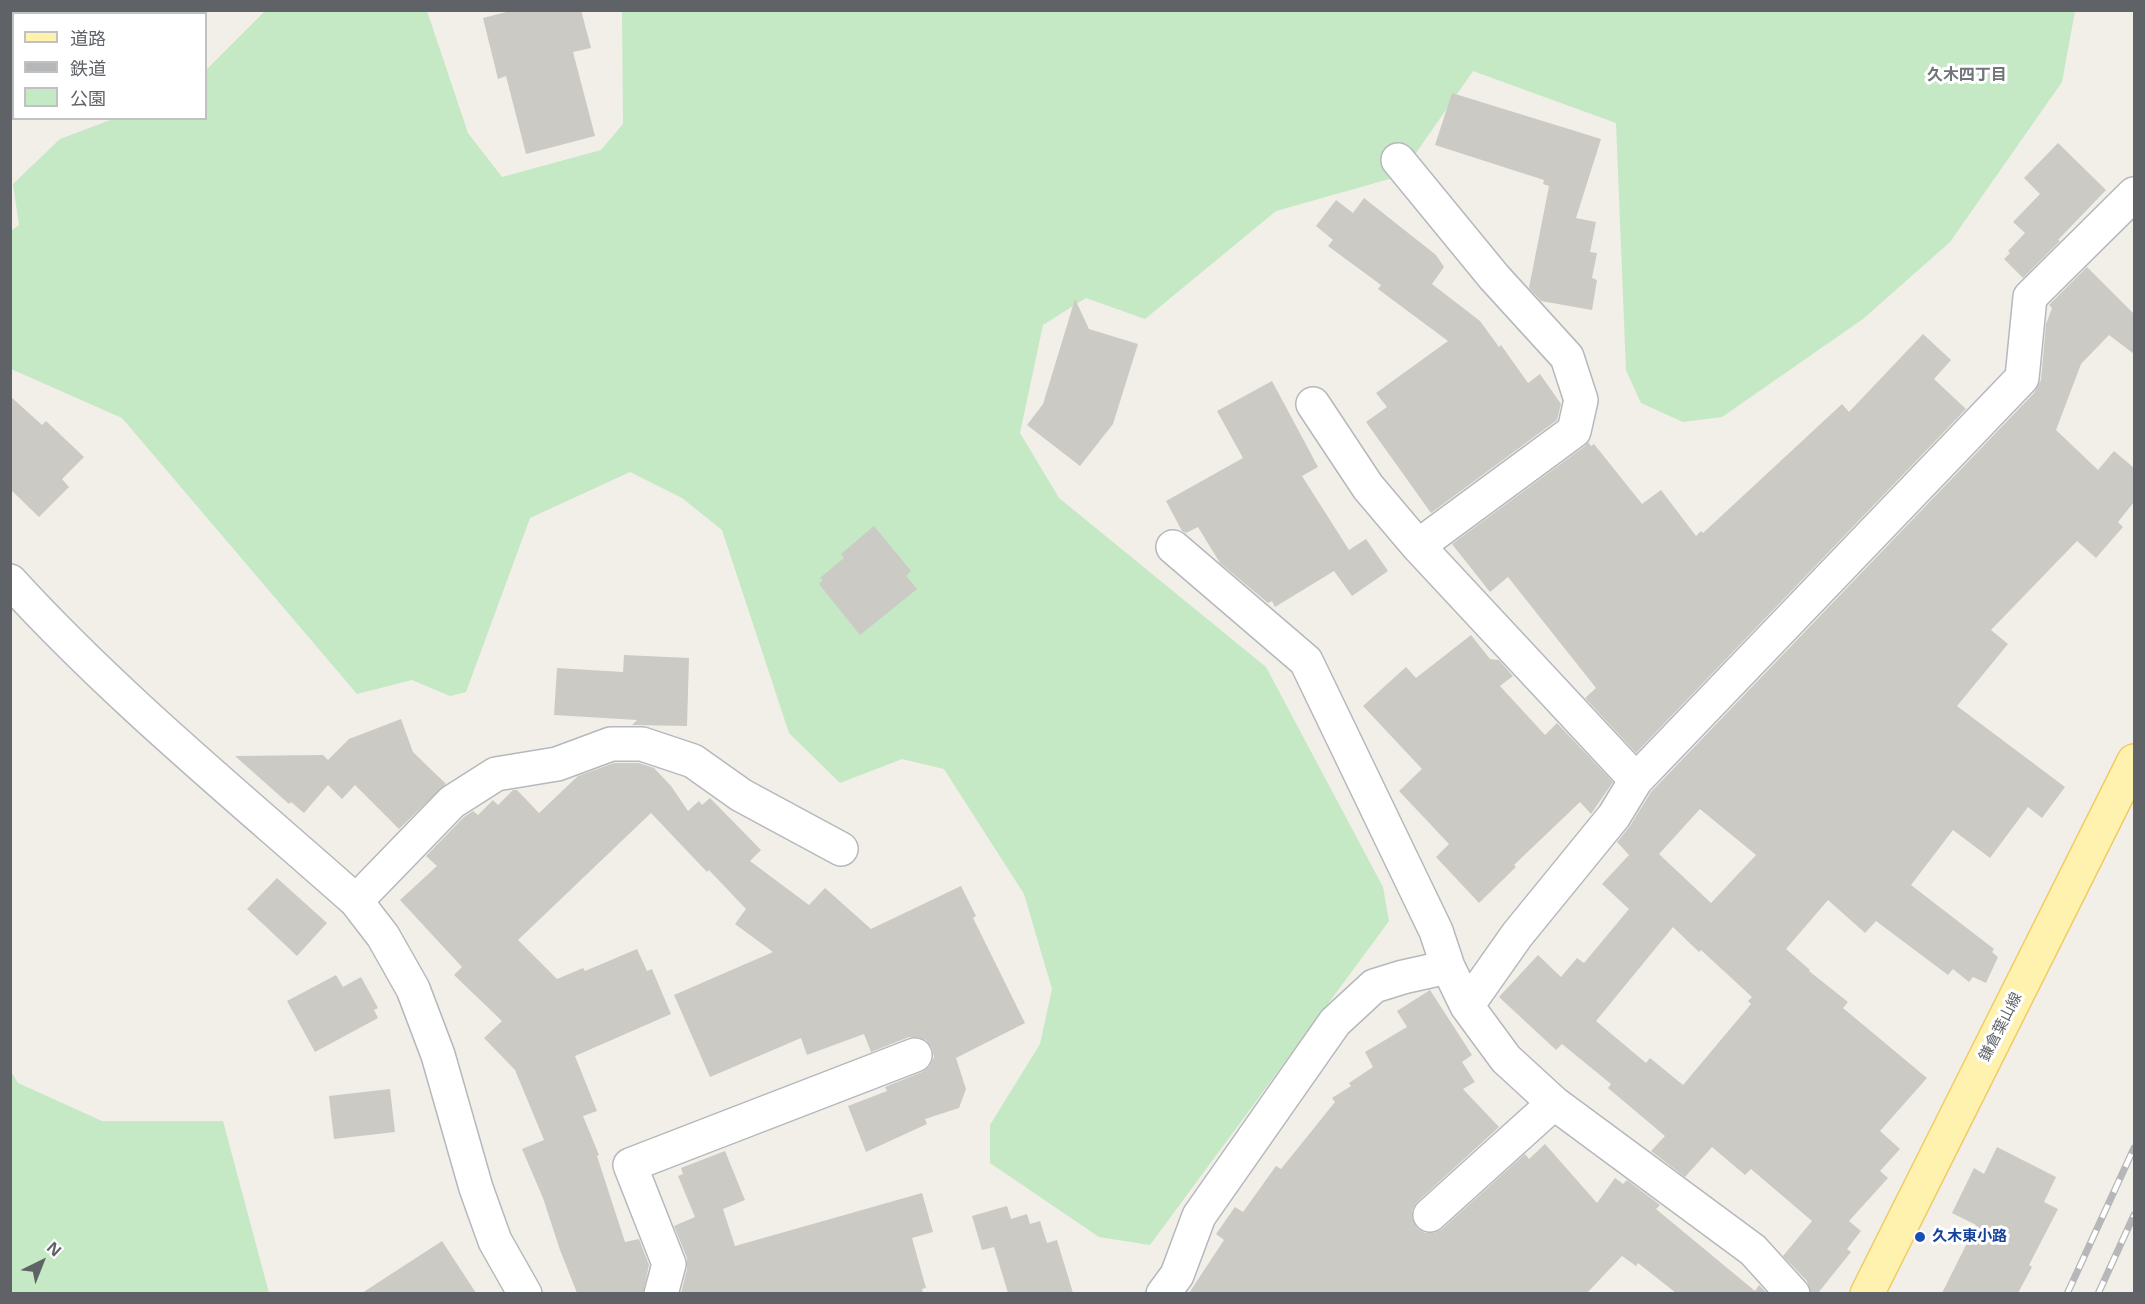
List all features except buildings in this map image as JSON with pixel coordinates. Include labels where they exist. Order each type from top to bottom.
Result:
[{"type":"main road","name":"鎌倉葉山線","points":[[1867,1293],[2134,761]]},
{"type":"street","points":[[10,12],[15,10]]},
{"type":"street","points":[[1398,160],[1494,277],[1567,357],[1581,400],[1574,431],[1418,546]]},
{"type":"street","points":[[1467,1006],[1517,935],[1614,816],[1636,780],[2022,378],[2030,297],[2134,194]]},
{"type":"street","points":[[1313,404],[1368,487],[1418,546],[1636,780]]},
{"type":"street","points":[[1173,547],[1306,661],[1436,931],[1448,967],[1467,1006],[1506,1059],[1554,1103],[1753,1250],[1793,1293]]},
{"type":"street","points":[[10,580],[50,624],[122,693],[356,901],[383,936],[412,989],[438,1055],[476,1188],[495,1241],[525,1293]]},
{"type":"street","points":[[356,901],[452,802],[496,774],[557,764],[611,744],[642,744],[693,761],[741,795],[841,849]]},
{"type":"street","points":[[1163,1293],[1176,1275],[1199,1216],[1335,1023],[1374,986],[1448,967]]},
{"type":"street","points":[[661,1293],[669,1264],[630,1165],[915,1056]]},
{"type":"street","points":[[1430,1215],[1554,1103]]},
{"type":"green space","points":[[265,11],[427,11],[468,133],[502,177],[601,150],[623,124],[622,11],[2075,11],[2062,82],[1950,242],[1863,319],[1722,417],[1683,422],[1641,403],[1626,370],[1616,123],[1473,71],[1400,176],[1276,211],[1145,319],[1086,298],[1043,325],[1020,433],[1059,498],[1266,667],[1383,887],[1389,921],[1150,1245],[1099,1237],[990,1163],[990,1125],[1040,1044],[1052,989],[1024,894],[944,769],[902,759],[840,783],[789,733],[722,530],[682,498],[630,472],[530,518],[466,692],[450,696],[412,680],[357,694],[122,418],[11,369],[11,231],[19,225],[13,184],[60,139],[110,120],[207,120],[207,69]]},
{"type":"green space","points":[[11,1072],[18,1083],[102,1121],[223,1121],[269,1293],[11,1293]]},
{"type":"railway","points":[[2067,1294],[2134,1148]]},
{"type":"railway","points":[[2098,1294],[2134,1215]]},
{"type":"place","name":"久木東小路","points":[[1920,1237]]},
{"type":"district","name":"久木四丁目","points":[[1967,75]]}]
